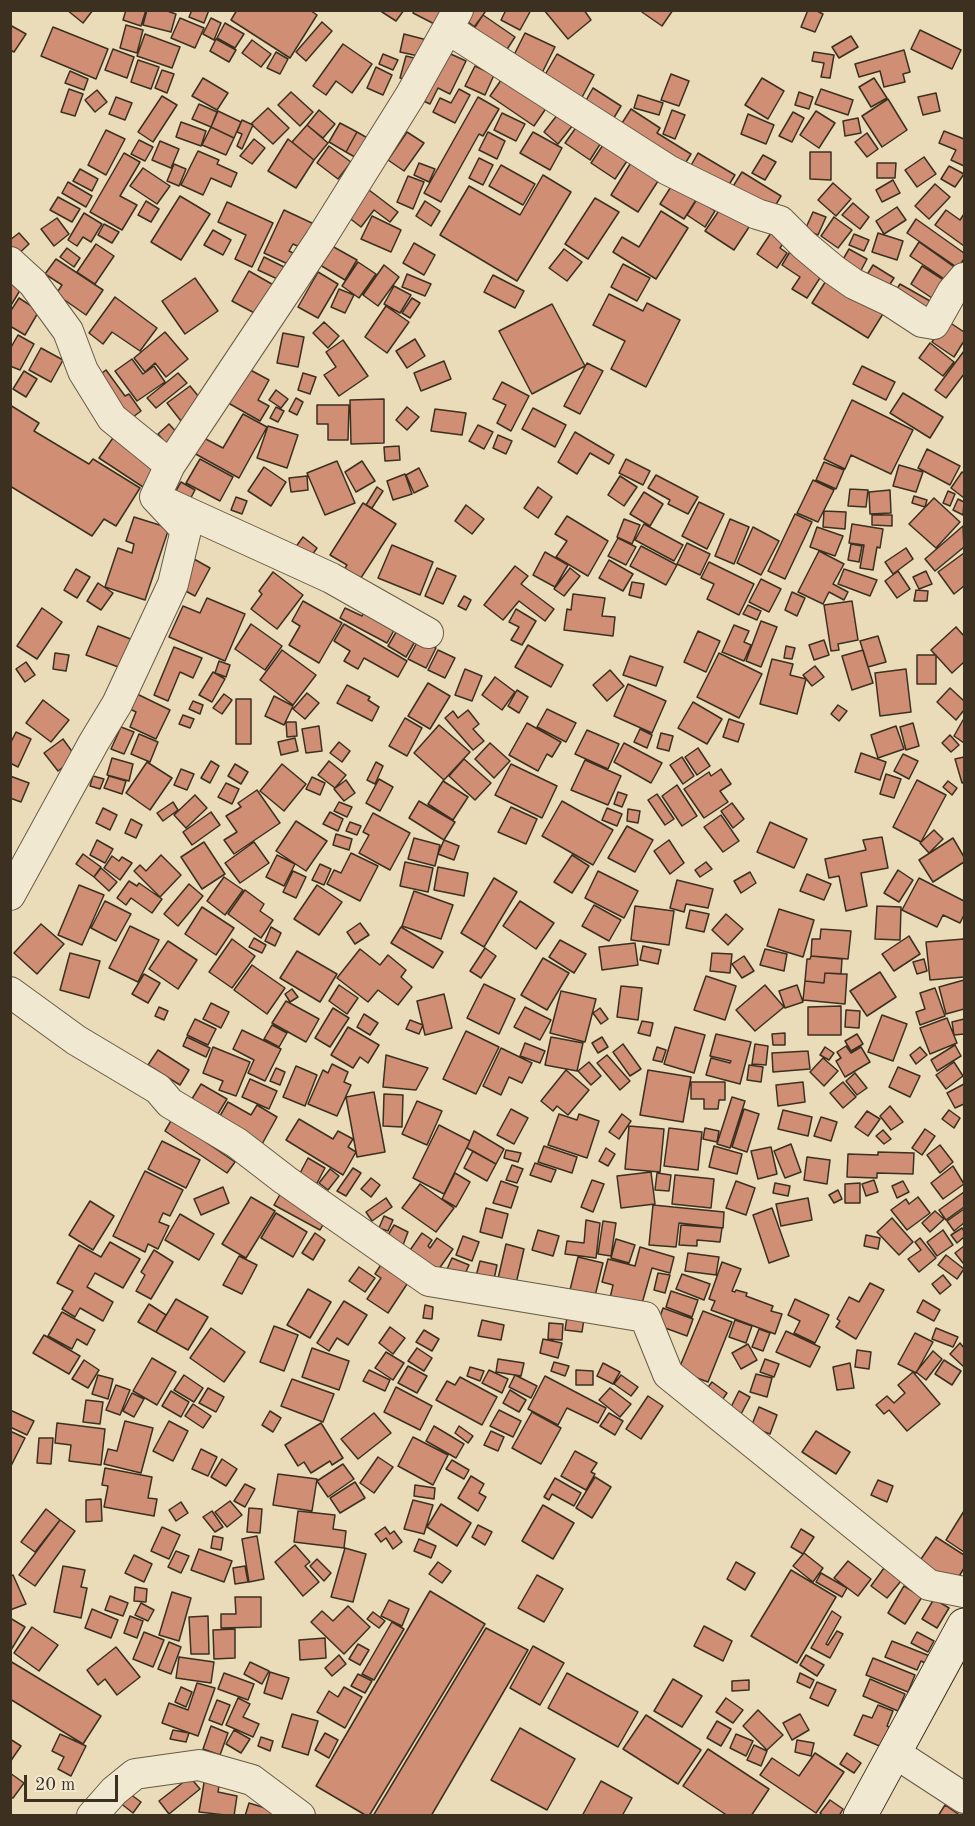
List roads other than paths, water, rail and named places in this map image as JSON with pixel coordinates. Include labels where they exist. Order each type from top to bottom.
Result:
[{"type":"main road","points":[[860,1815],[964,1625]]},
{"type":"street","points":[[155,497],[170,465],[320,240],[410,96],[453,20],[668,170],[757,214],[780,221],[834,270],[854,284],[890,301],[922,322],[934,324],[952,292],[964,278]]},
{"type":"street","points":[[10,262],[33,282],[68,331],[83,371],[112,418],[170,465]]},
{"type":"street","points":[[155,497],[331,578],[428,633]]},
{"type":"street","points":[[10,895],[117,704],[173,584],[186,530],[155,497]]},
{"type":"street","points":[[10,992],[76,1040],[158,1089],[170,1102],[237,1143],[285,1180],[429,1281],[645,1317],[668,1374],[929,1585],[964,1592]]},
{"type":"street","points":[[895,1753],[964,1798]]},
{"type":"street","points":[[92,1815],[114,1791],[135,1774],[199,1765],[252,1780],[300,1815]]}]
